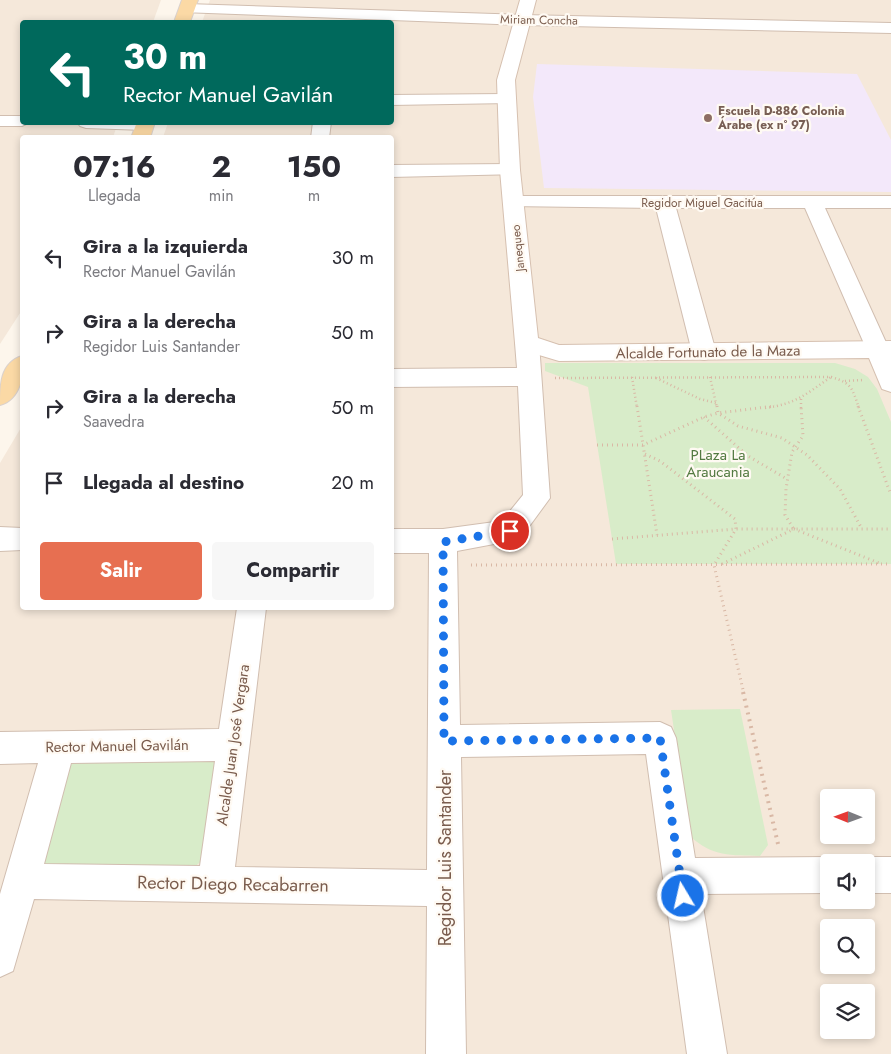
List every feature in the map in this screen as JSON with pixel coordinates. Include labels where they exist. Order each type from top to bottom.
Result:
[{"type":"main road","points":[[0,396],[20,368]]},
{"type":"street","name":"Janequeo","points":[[443,553],[510,531],[537,498],[530,377],[510,170],[506,99],[508,66],[528,0]]},
{"type":"street","name":"Miriam Concha","points":[[186,10],[891,28]]},
{"type":"street","points":[[394,100],[506,99]]},
{"type":"street","points":[[0,121],[20,121]]},
{"type":"street","points":[[115,125],[144,128]]},
{"type":"street","points":[[394,170],[510,170]]},
{"type":"street","name":"Regidor Miguel Gacitúa","points":[[513,202],[891,202]]},
{"type":"street","points":[[665,203],[704,352]]},
{"type":"street","points":[[813,203],[884,349],[891,383]]},
{"type":"street","name":"Alcalde Fortunato de la Maza","points":[[527,343],[542,350],[559,353],[884,349]]},
{"type":"street","points":[[394,378],[530,377]]},
{"type":"street","points":[[0,538],[20,539]]},
{"type":"street","points":[[394,542],[443,553]]},
{"type":"street","name":"Regidor Luis Santander","points":[[443,553],[446,1054]]},
{"type":"street","name":"Alcalde Juan José Vergara","points":[[215,883],[251,610]]},
{"type":"street","points":[[444,741],[660,738],[707,1054]]},
{"type":"street","name":"Rector Manuel Gavilán","points":[[0,748],[233,745]]},
{"type":"street","points":[[0,958],[59,747]]},
{"type":"street","points":[[875,875],[891,874]]},
{"type":"street","points":[[680,876],[820,875]]},
{"type":"street","name":"Rector Diego Recabarren","points":[[21,881],[445,888]]},
{"type":"path","points":[[704,352],[718,413],[738,426],[780,437],[796,447],[832,478],[857,516],[862,528]]},
{"type":"path","points":[[530,377],[565,379],[831,377],[844,381],[851,387],[891,495]]},
{"type":"path","points":[[632,377],[657,535]]},
{"type":"path","points":[[653,377],[700,399],[716,403]]},
{"type":"path","points":[[597,445],[643,445],[704,417],[718,413],[786,405],[831,377]]},
{"type":"path","points":[[800,398],[803,436],[792,452],[787,479],[785,515],[794,529],[882,564]]},
{"type":"path","points":[[704,417],[748,456],[787,479]]},
{"type":"path","points":[[645,454],[660,461],[735,519],[736,529],[714,565],[786,876]]},
{"type":"path","points":[[612,539],[736,529],[891,528]]},
{"type":"path","points":[[721,565],[794,529]]},
{"type":"path","points":[[443,553],[714,565],[891,564]]},
{"type":"shaded area","points":[[0,0],[161,0],[154,20],[20,20],[20,125],[117,125],[114,135],[20,135],[20,313],[0,344]]},
{"type":"shaded area","points":[[210,0],[891,0],[891,1054],[0,1054],[0,463],[20,429],[20,610],[394,610],[394,135],[164,135],[167,125],[394,125],[394,20],[203,20]]},
{"type":"shaded area","name":"Escuela D-886 Colonia Árabe (ex n° 97)","points":[[537,64],[857,74],[891,140],[891,192],[544,188],[533,97]]},
{"type":"green space","name":"PLaza La Araucania","points":[[545,363],[835,363],[855,369],[868,377],[877,389],[891,422],[891,564],[616,564],[588,387],[545,371]]},
{"type":"green space","points":[[740,709],[768,845],[760,856],[722,854],[706,848],[690,836],[671,710]]},
{"type":"green space","points":[[90,753],[213,755],[225,766],[211,854],[194,867],[48,869],[40,859],[66,768]]},
{"type":"place","name":"Escuela D-886 Colonia Árabe (ex n° 97)","points":[[708,118]]},
{"type":"route","points":[[510,531],[443,542],[444,741],[660,738],[683,896]]}]
